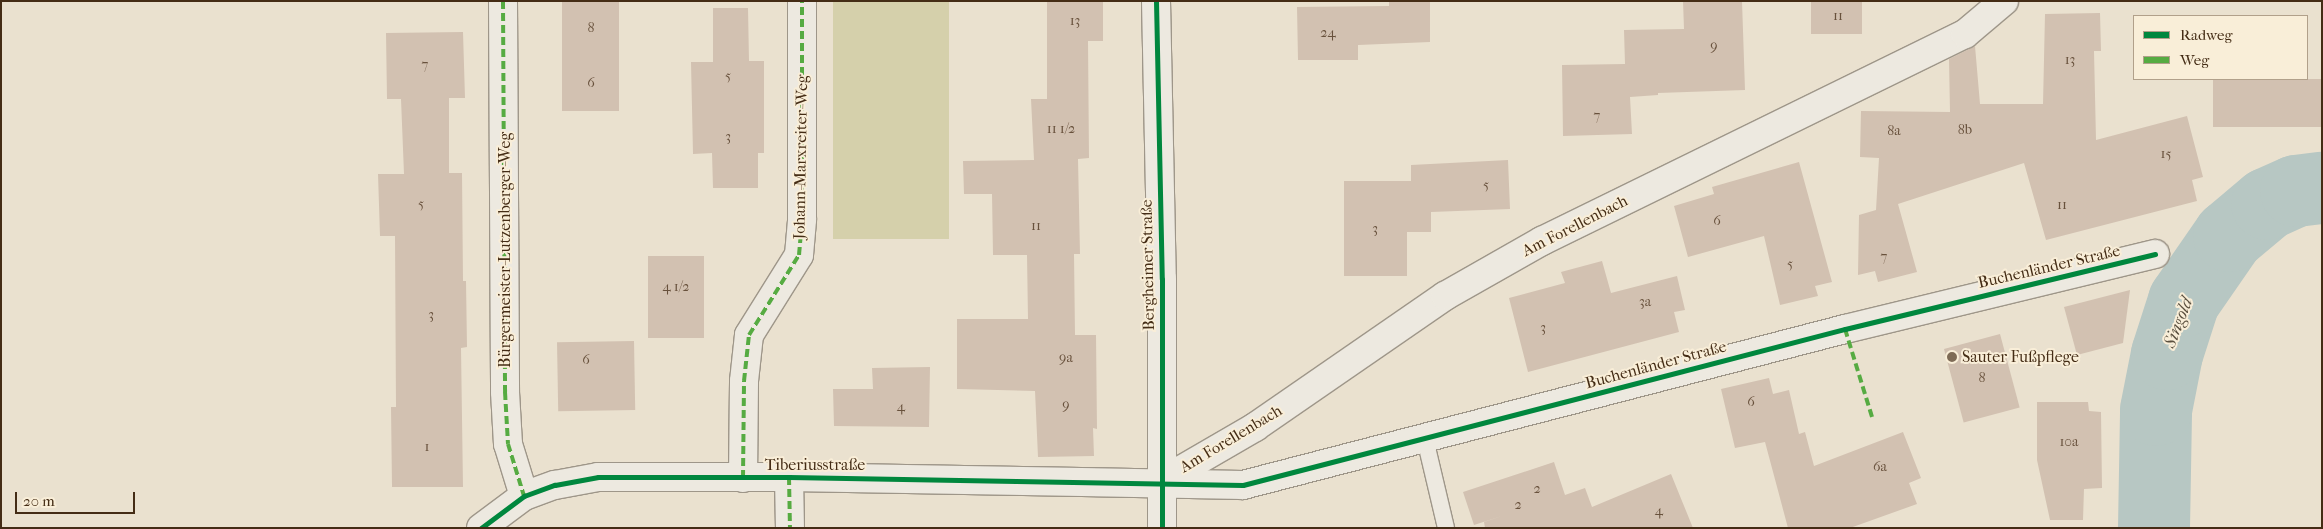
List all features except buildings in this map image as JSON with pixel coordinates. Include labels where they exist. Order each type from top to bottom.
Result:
[{"type":"street","name":"Bürgermeister-Lutzenberger-Weg","points":[[503,1],[505,392],[508,444],[524,496]]},
{"type":"street","name":"Johann-Marxreiter-Weg","points":[[743,478],[744,381],[749,335],[799,255],[802,219],[802,1]]},
{"type":"street","name":"Bergheimer Straße","points":[[1156,1],[1162,279],[1162,528]]},
{"type":"street","name":"Am Forellenbach","points":[[1162,481],[1255,427],[1445,296],[1542,241],[1964,34],[2004,1]]},
{"type":"street","name":"Buchenländer Straße","points":[[1162,481],[1243,485],[1835,331],[2155,254]]},
{"type":"street","name":"Tiberiusstraße","points":[[481,528],[524,496],[555,485],[598,477],[1162,481]]},
{"type":"street","name":"Tiberiusstraße","points":[[790,477],[790,528]]},
{"type":"lane","points":[[1425,439],[1446,528]]},
{"type":"shaded area","points":[[833,1],[949,1],[949,239],[833,239]]},
{"type":"waterway","name":"Singold","points":[[2154,528],[2156,410],[2167,354],[2184,301],[2229,236],[2267,204],[2296,191],[2322,188]]},
{"type":"marked path","points":[[503,1],[505,392],[508,444],[524,496]]},
{"type":"marked path","points":[[743,478],[744,381],[749,335],[799,255],[802,219],[802,1]]},
{"type":"marked path","points":[[1845,329],[1873,420]]},
{"type":"marked path","points":[[789,477],[790,528]]},
{"type":"cycle path","points":[[1156,1],[1162,279],[1162,528]]},
{"type":"cycle path","points":[[481,528],[524,496],[555,485],[598,477],[789,477],[1243,485],[1845,329],[2155,254]]},
{"type":"place","name":"Sauter Fußpflege","points":[[1952,357]]}]
